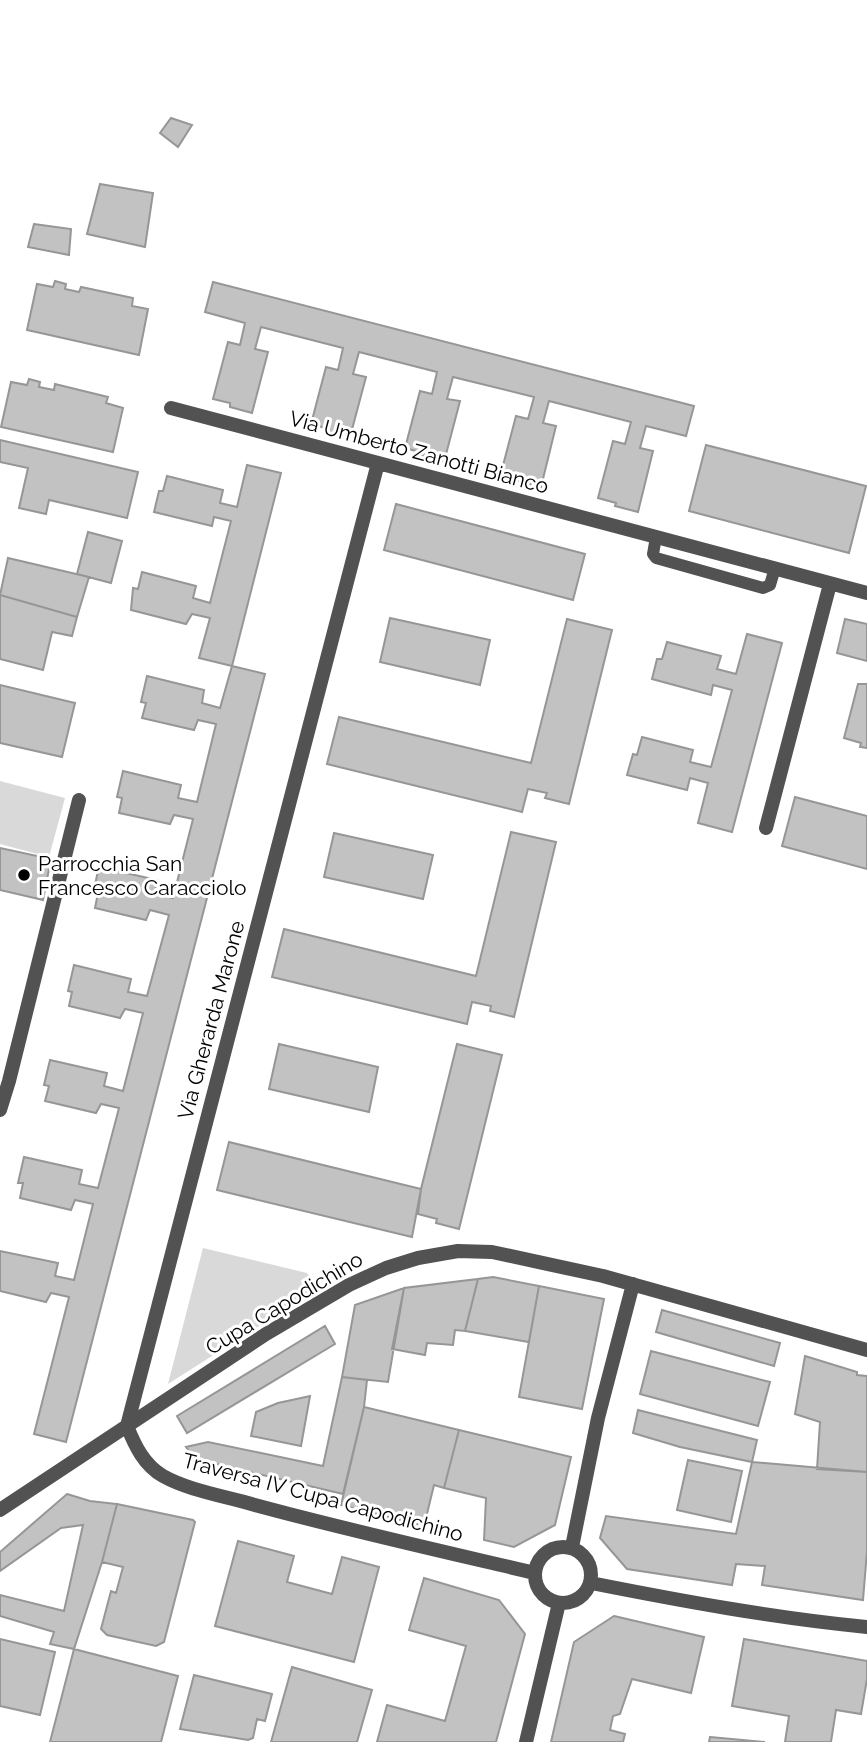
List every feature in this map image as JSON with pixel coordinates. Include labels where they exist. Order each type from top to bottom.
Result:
[{"type":"street","name":"Via Umberto Zanotti Bianco","points":[[171,408],[867,593]]},
{"type":"street","name":"Via Gherarda Marone","points":[[127,1426],[378,463]]},
{"type":"street","points":[[766,828],[831,584]]},
{"type":"street","points":[[0,1110],[79,800]]},
{"type":"street","name":"Cupa Capodichino","points":[[0,1510],[266,1334],[337,1292],[386,1268],[418,1258],[458,1251],[492,1252],[633,1284],[867,1350]]},
{"type":"street","points":[[572,1547],[598,1418],[633,1284]]},
{"type":"street","name":"Traversa IV Cupa Capodichino","points":[[127,1426],[134,1445],[146,1463],[162,1476],[180,1484],[287,1514],[535,1573]]},
{"type":"street","points":[[572,1547],[580,1551],[590,1565],[590,1583],[579,1599],[559,1603],[544,1596],[539,1589],[535,1573],[541,1557],[547,1552],[555,1548],[572,1547]]},
{"type":"street","points":[[590,1583],[723,1608],[867,1627]]},
{"type":"street","points":[[526,1742],[559,1603]]},
{"type":"lane","points":[[656,537],[653,554],[656,558],[764,587],[770,585],[775,568]]},
{"type":"shaded area","points":[[0,781],[65,798],[49,857],[0,844]]},
{"type":"shaded area","points":[[203,1248],[307,1273],[319,1288],[168,1384]]},
{"type":"building","points":[[171,118],[192,125],[178,147],[160,133]]},
{"type":"building","points":[[100,184],[153,193],[145,247],[87,234]]},
{"type":"building","points":[[34,224],[71,229],[69,255],[28,247]]},
{"type":"building","points":[[55,281],[66,284],[65,289],[79,292],[81,287],[133,298],[132,306],[148,309],[139,355],[27,330],[37,284],[53,287]]},
{"type":"building","points":[[213,282],[694,406],[686,436],[646,426],[640,448],[653,451],[638,512],[598,498],[613,441],[625,444],[631,422],[549,401],[543,423],[556,426],[541,487],[501,473],[516,416],[528,419],[534,397],[453,377],[447,399],[460,401],[444,462],[405,448],[420,391],[432,394],[437,372],[359,352],[353,374],[366,377],[350,437],[328,432],[329,429],[311,424],[326,367],[338,370],[343,348],[261,327],[255,349],[268,352],[252,413],[230,407],[230,403],[213,399],[228,342],[240,345],[245,323],[205,312]]},
{"type":"building","points":[[29,379],[40,382],[39,387],[54,390],[55,384],[108,397],[106,403],[123,408],[113,452],[1,427],[11,382],[27,385]]},
{"type":"building","points":[[0,440],[138,472],[127,518],[49,500],[46,514],[19,508],[28,468],[0,462]]},
{"type":"building","points":[[706,445],[866,486],[849,553],[689,511]]},
{"type":"building","points":[[247,465],[281,473],[232,666],[199,658],[210,618],[192,614],[186,624],[131,610],[133,588],[138,589],[142,572],[196,586],[193,598],[210,603],[231,521],[214,517],[212,526],[154,512],[159,491],[163,491],[167,476],[223,490],[220,503],[237,507]]},
{"type":"building","points":[[396,504],[585,554],[573,600],[384,550]]},
{"type":"building","points":[[88,532],[122,541],[111,583],[77,574]]},
{"type":"building","points":[[8,558],[89,577],[77,617],[0,595]]},
{"type":"building","points":[[0,595],[77,617],[72,636],[52,632],[43,670],[0,659]]},
{"type":"building","points":[[390,618],[490,640],[480,685],[380,662]]},
{"type":"building","points":[[567,619],[612,630],[569,804],[545,798],[547,793],[528,789],[522,812],[327,764],[339,717],[531,763]]},
{"type":"building","points":[[845,619],[867,624],[867,661],[837,653]]},
{"type":"building","points":[[747,634],[782,643],[732,832],[698,823],[708,783],[690,778],[687,790],[627,775],[633,754],[637,755],[642,737],[693,750],[690,762],[711,767],[732,690],[713,685],[711,695],[652,679],[657,659],[662,659],[667,642],[721,656],[717,669],[736,674]]},
{"type":"building","points":[[232,666],[265,674],[66,1442],[34,1434],[69,1297],[51,1293],[46,1302],[0,1291],[0,1251],[58,1263],[55,1276],[74,1280],[93,1204],[75,1200],[71,1210],[20,1198],[23,1183],[18,1183],[24,1157],[82,1170],[79,1184],[98,1188],[119,1108],[101,1104],[96,1113],[45,1101],[49,1086],[44,1085],[50,1060],[107,1073],[104,1086],[123,1091],[143,1013],[125,1009],[120,1018],[69,1006],[72,992],[68,991],[74,965],[131,979],[128,992],[147,996],[169,915],[150,910],[146,920],[95,908],[98,893],[93,893],[99,867],[157,880],[154,894],[173,898],[193,819],[174,815],[170,824],[119,813],[122,798],[117,797],[123,771],[181,785],[178,798],[197,802],[216,724],[198,720],[194,730],[142,718],[146,703],[141,702],[147,676],[204,690],[202,703],[220,708]]},
{"type":"building","points":[[858,684],[867,684],[867,748],[860,747],[861,743],[844,738]]},
{"type":"building","points":[[0,685],[75,703],[62,757],[0,743]]},
{"type":"building","points":[[795,797],[867,816],[867,869],[782,846]]},
{"type":"building","points":[[511,832],[556,842],[514,1017],[490,1011],[491,1006],[472,1002],[467,1024],[272,977],[284,929],[476,976]]},
{"type":"building","points":[[334,833],[433,855],[423,899],[324,877]]},
{"type":"building","name":"Parrocchia San Francesco Caracciolo","points":[[0,848],[51,859],[43,900],[0,890]]},
{"type":"building","points":[[279,1044],[378,1067],[369,1112],[269,1089]]},
{"type":"building","points":[[457,1044],[502,1055],[459,1229],[436,1223],[437,1219],[418,1214],[421,1189]]},
{"type":"building","points":[[229,1142],[421,1189],[412,1237],[217,1190]]},
{"type":"building","points":[[493,1277],[539,1286],[529,1342],[465,1331],[478,1279]]},
{"type":"building","points":[[478,1279],[465,1331],[455,1330],[453,1345],[427,1343],[425,1355],[392,1349],[404,1288]]},
{"type":"building","points":[[539,1286],[604,1299],[582,1409],[519,1397]]},
{"type":"building","points":[[404,1288],[388,1382],[342,1377],[355,1305]]},
{"type":"building","points":[[662,1310],[780,1343],[774,1366],[656,1332]]},
{"type":"building","points":[[325,1326],[335,1344],[187,1433],[177,1416]]},
{"type":"building","points":[[651,1351],[770,1382],[758,1426],[640,1394]]},
{"type":"building","points":[[805,1356],[857,1372],[857,1375],[867,1376],[867,1472],[817,1469],[820,1422],[795,1414]]},
{"type":"building","points":[[342,1377],[367,1380],[364,1407],[343,1494],[195,1459],[186,1447],[208,1442],[323,1466]]},
{"type":"building","points":[[310,1396],[301,1446],[251,1436],[256,1412],[278,1403]]},
{"type":"building","points":[[364,1407],[459,1430],[444,1488],[434,1485],[424,1526],[341,1505]]},
{"type":"building","points":[[638,1410],[757,1440],[752,1462],[680,1447],[633,1433]]},
{"type":"building","points":[[459,1430],[571,1457],[555,1525],[514,1547],[484,1540],[486,1498],[444,1488]]},
{"type":"building","points":[[688,1460],[742,1471],[731,1522],[677,1510]]},
{"type":"building","points":[[752,1462],[867,1472],[867,1551],[863,1600],[762,1585],[765,1566],[736,1564],[732,1585],[627,1569],[600,1538],[606,1516],[736,1534]]},
{"type":"building","points":[[67,1494],[90,1501],[117,1504],[102,1562],[74,1649],[50,1644],[54,1632],[0,1616],[0,1595],[64,1611],[83,1525],[61,1528],[0,1571],[0,1552]]},
{"type":"building","points":[[117,1504],[195,1522],[164,1642],[156,1646],[107,1635],[101,1629],[111,1591],[116,1593],[123,1567],[102,1562]]},
{"type":"building","points":[[238,1541],[294,1556],[287,1582],[332,1594],[342,1557],[379,1567],[354,1662],[215,1626]]},
{"type":"building","points":[[424,1578],[499,1600],[525,1634],[496,1742],[377,1742],[387,1705],[445,1721],[466,1646],[409,1630]]},
{"type":"building","points":[[614,1616],[704,1637],[691,1693],[632,1679],[620,1714],[613,1716],[610,1730],[625,1734],[623,1742],[551,1742],[574,1642]]},
{"type":"building","points":[[0,1639],[55,1652],[40,1715],[0,1706]]},
{"type":"building","points":[[744,1639],[867,1661],[861,1714],[836,1710],[831,1742],[785,1742],[789,1716],[732,1706]]},
{"type":"building","points":[[74,1649],[178,1676],[161,1742],[50,1742]]},
{"type":"building","points":[[292,1667],[372,1690],[357,1742],[271,1742]]},
{"type":"building","points":[[194,1675],[272,1694],[265,1721],[257,1719],[253,1738],[248,1740],[180,1729]]},
{"type":"building","points":[[710,1737],[765,1742],[709,1742]]},
{"type":"place","name":"Parrocchia San Francesco Caracciolo","points":[[24,875]]}]
